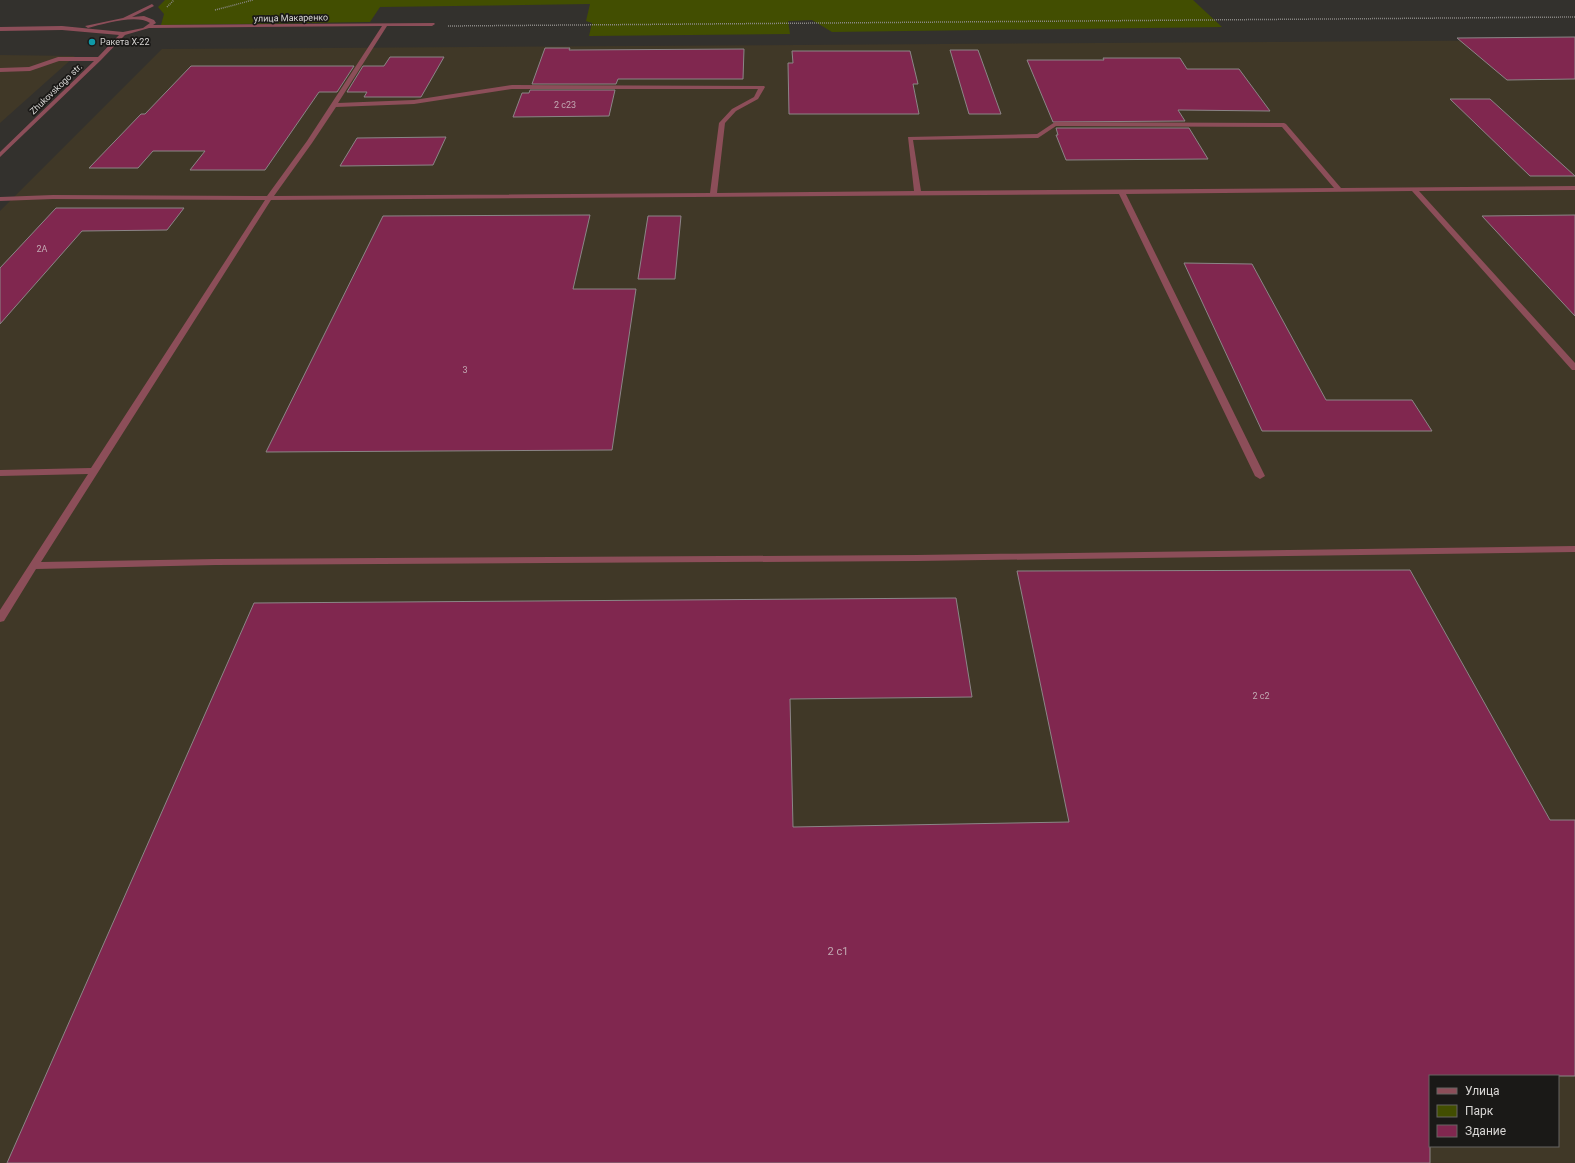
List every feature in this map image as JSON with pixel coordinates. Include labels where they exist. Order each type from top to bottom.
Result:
[{"type":"street","points":[[150,27],[153,23],[147,15],[152,5],[157,0]]},
{"type":"street","points":[[124,19],[152,5]]},
{"type":"street","points":[[62,28],[112,22],[124,19],[149,19]]},
{"type":"street","points":[[0,29],[62,28],[108,32],[105,29],[112,22]]},
{"type":"street","name":"улица Макаренко","points":[[108,32],[123,34],[138,32],[150,27],[432,24]]},
{"type":"street","points":[[0,618],[269,198],[310,142],[384,25]]},
{"type":"street","name":"Zhukovskogo str.","points":[[0,155],[123,34]]},
{"type":"street","points":[[0,70],[30,69],[58,59],[99,59]]},
{"type":"street","points":[[332,105],[414,102],[512,88],[762,87],[756,98],[734,110],[722,123],[713,195]]},
{"type":"street","points":[[918,193],[910,138],[1038,136],[1055,124],[1284,125],[1339,190]]},
{"type":"street","points":[[0,199],[53,197],[269,198],[1575,188]]},
{"type":"street","points":[[1414,190],[1575,368]]},
{"type":"street","points":[[1122,192],[1260,476]]},
{"type":"street","points":[[0,473],[94,471]]},
{"type":"street","points":[[33,566],[216,562],[916,558],[1575,549]]},
{"type":"path","points":[[444,26],[1575,17]]},
{"type":"shaded area","points":[[1575,40],[1575,1163],[0,1163],[0,211],[162,49]]},
{"type":"shaded area","points":[[0,55],[75,56],[0,123]]},
{"type":"green space","points":[[165,0],[1193,0],[1222,27],[832,32],[812,20],[788,21],[790,34],[589,36],[592,23],[586,21],[590,4],[380,7],[370,22],[161,25],[164,14],[158,7]]},
{"type":"building","points":[[1575,37],[1575,79],[1507,80],[1457,38]]},
{"type":"building","points":[[545,48],[570,48],[569,50],[744,49],[743,79],[618,79],[616,84],[532,84]]},
{"type":"building","points":[[950,50],[978,50],[1001,114],[969,114]]},
{"type":"building","points":[[792,51],[910,51],[918,84],[913,84],[919,114],[789,114],[788,63],[793,63]]},
{"type":"building","points":[[390,57],[444,57],[421,97],[364,97],[367,92],[347,92],[363,66],[384,66]]},
{"type":"building","points":[[1103,58],[1180,58],[1187,69],[1239,69],[1270,111],[1178,110],[1185,121],[1053,122],[1027,60],[1104,60]]},
{"type":"building","points":[[191,66],[354,66],[337,92],[319,92],[265,170],[190,170],[205,151],[153,151],[138,168],[89,168],[141,114],[145,114]]},
{"type":"building","points":[[530,90],[615,90],[609,116],[513,117],[522,93],[529,93]]},
{"type":"building","points":[[1450,99],[1490,99],[1575,176],[1530,176]]},
{"type":"building","points":[[1056,128],[1189,128],[1208,159],[1066,160],[1056,135],[1058,135]]},
{"type":"building","points":[[446,137],[433,165],[340,166],[357,138]]},
{"type":"building","points":[[56,208],[184,208],[167,230],[82,231],[0,324],[0,268]]},
{"type":"building","points":[[590,215],[573,289],[636,289],[612,450],[266,452],[383,216]]},
{"type":"building","points":[[1575,215],[1575,316],[1482,216]]},
{"type":"building","points":[[648,216],[681,216],[675,279],[638,279]]},
{"type":"building","points":[[1184,263],[1252,264],[1326,400],[1412,400],[1432,431],[1262,431]]},
{"type":"building","points":[[1410,570],[1550,820],[1575,820],[1575,1076],[1429,1075],[1430,1163],[7,1163],[254,603],[956,598],[972,697],[790,699],[793,827],[1069,822],[1017,571]]},
{"type":"place","name":"Ракета Х-22","points":[[92,42]]}]
